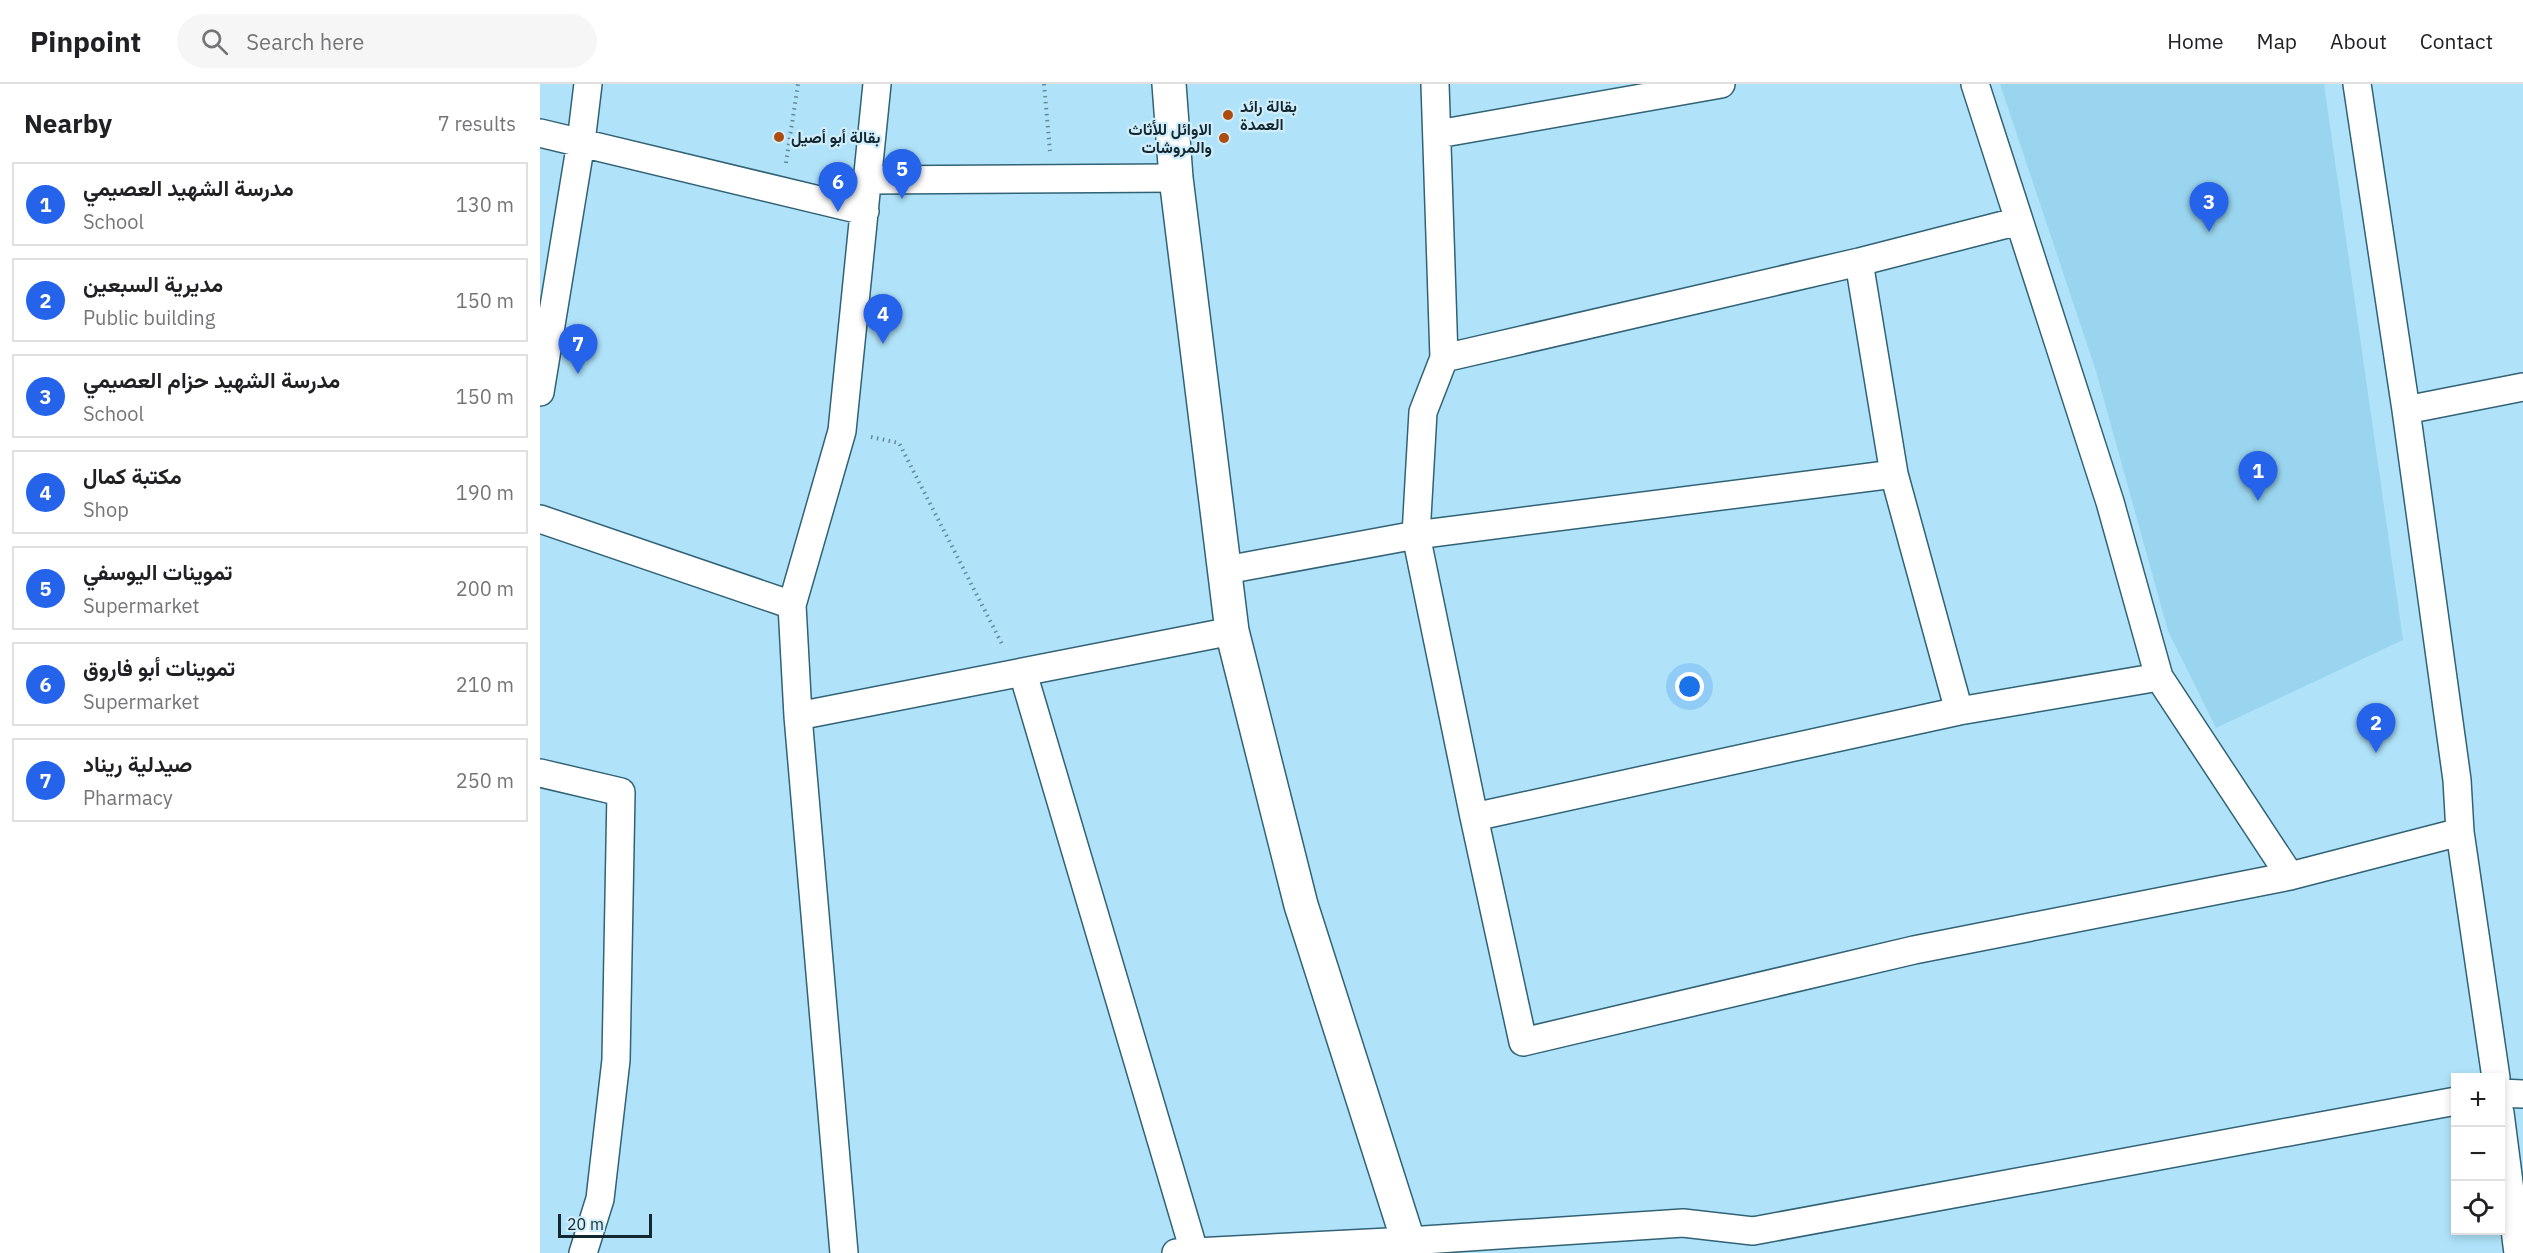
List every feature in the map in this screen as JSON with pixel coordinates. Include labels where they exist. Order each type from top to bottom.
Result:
[{"type":"street","points":[[540,392],[581,142],[588,84]]},
{"type":"street","points":[[843,1253],[798,716],[792,605],[842,431],[877,84]]},
{"type":"street","points":[[1169,84],[1176,178],[1232,631],[1301,905],[1410,1247]]},
{"type":"street","points":[[1435,84],[1444,358],[1423,412],[1416,535],[1523,1042],[1914,950],[2290,876],[2460,832]]},
{"type":"street","points":[[1438,134],[1721,84]]},
{"type":"street","points":[[1975,84],[2110,502],[2159,677],[2290,876]]},
{"type":"street","points":[[2357,84],[2406,410],[2457,780],[2460,832],[2495,1073]]},
{"type":"street","points":[[540,133],[865,211]]},
{"type":"street","points":[[868,180],[1176,178]]},
{"type":"street","points":[[1444,358],[1859,262],[2019,221]]},
{"type":"street","points":[[1859,262],[1894,474],[1959,711]]},
{"type":"street","points":[[2406,410],[2523,387]]},
{"type":"street","points":[[1226,570],[1416,535],[1894,474]]},
{"type":"street","points":[[540,519],[792,605]]},
{"type":"street","points":[[798,716],[1232,631]]},
{"type":"street","points":[[1023,673],[1185,1252],[1410,1247],[1683,1223],[1755,1242],[2451,1102]]},
{"type":"street","points":[[1474,817],[1959,711],[2159,677]]},
{"type":"street","points":[[540,773],[621,792],[616,1060],[600,1199],[583,1253]]},
{"type":"street","points":[[2505,1093],[2523,1094]]},
{"type":"street","points":[[2502,1127],[2518,1253]]},
{"type":"path","points":[[782,191],[798,84]]},
{"type":"path","points":[[1044,84],[1052,178]]},
{"type":"path","points":[[842,431],[899,443],[1004,648],[1023,673]]},
{"type":"shaded area","points":[[2000,84],[2324,84],[2403,640],[2216,728],[2168,631],[2096,371]]},
{"type":"place","name":"بقالة رائد العمدة","points":[[1228,115]]},
{"type":"place","name":"بقالة أبو أصيل","points":[[779,137]]},
{"type":"place","name":"الاوائل للأثاث والمروشات","points":[[1224,138]]},
{"type":"place","name":"تموينات اليوسفي","points":[[902,199]]},
{"type":"place","name":"تموينات أبو فاروق","points":[[838,212]]},
{"type":"place","name":"مدرسة الشهيد حزام العصيمي","points":[[2209,232]]},
{"type":"place","name":"مكتبة كمال","points":[[883,344]]},
{"type":"place","name":"صيدلية ريناد","points":[[578,374]]},
{"type":"place","name":"مدرسة الشهيد العصيمي","points":[[2258,501]]},
{"type":"place","name":"مديرية السبعين","points":[[2376,753]]}]
